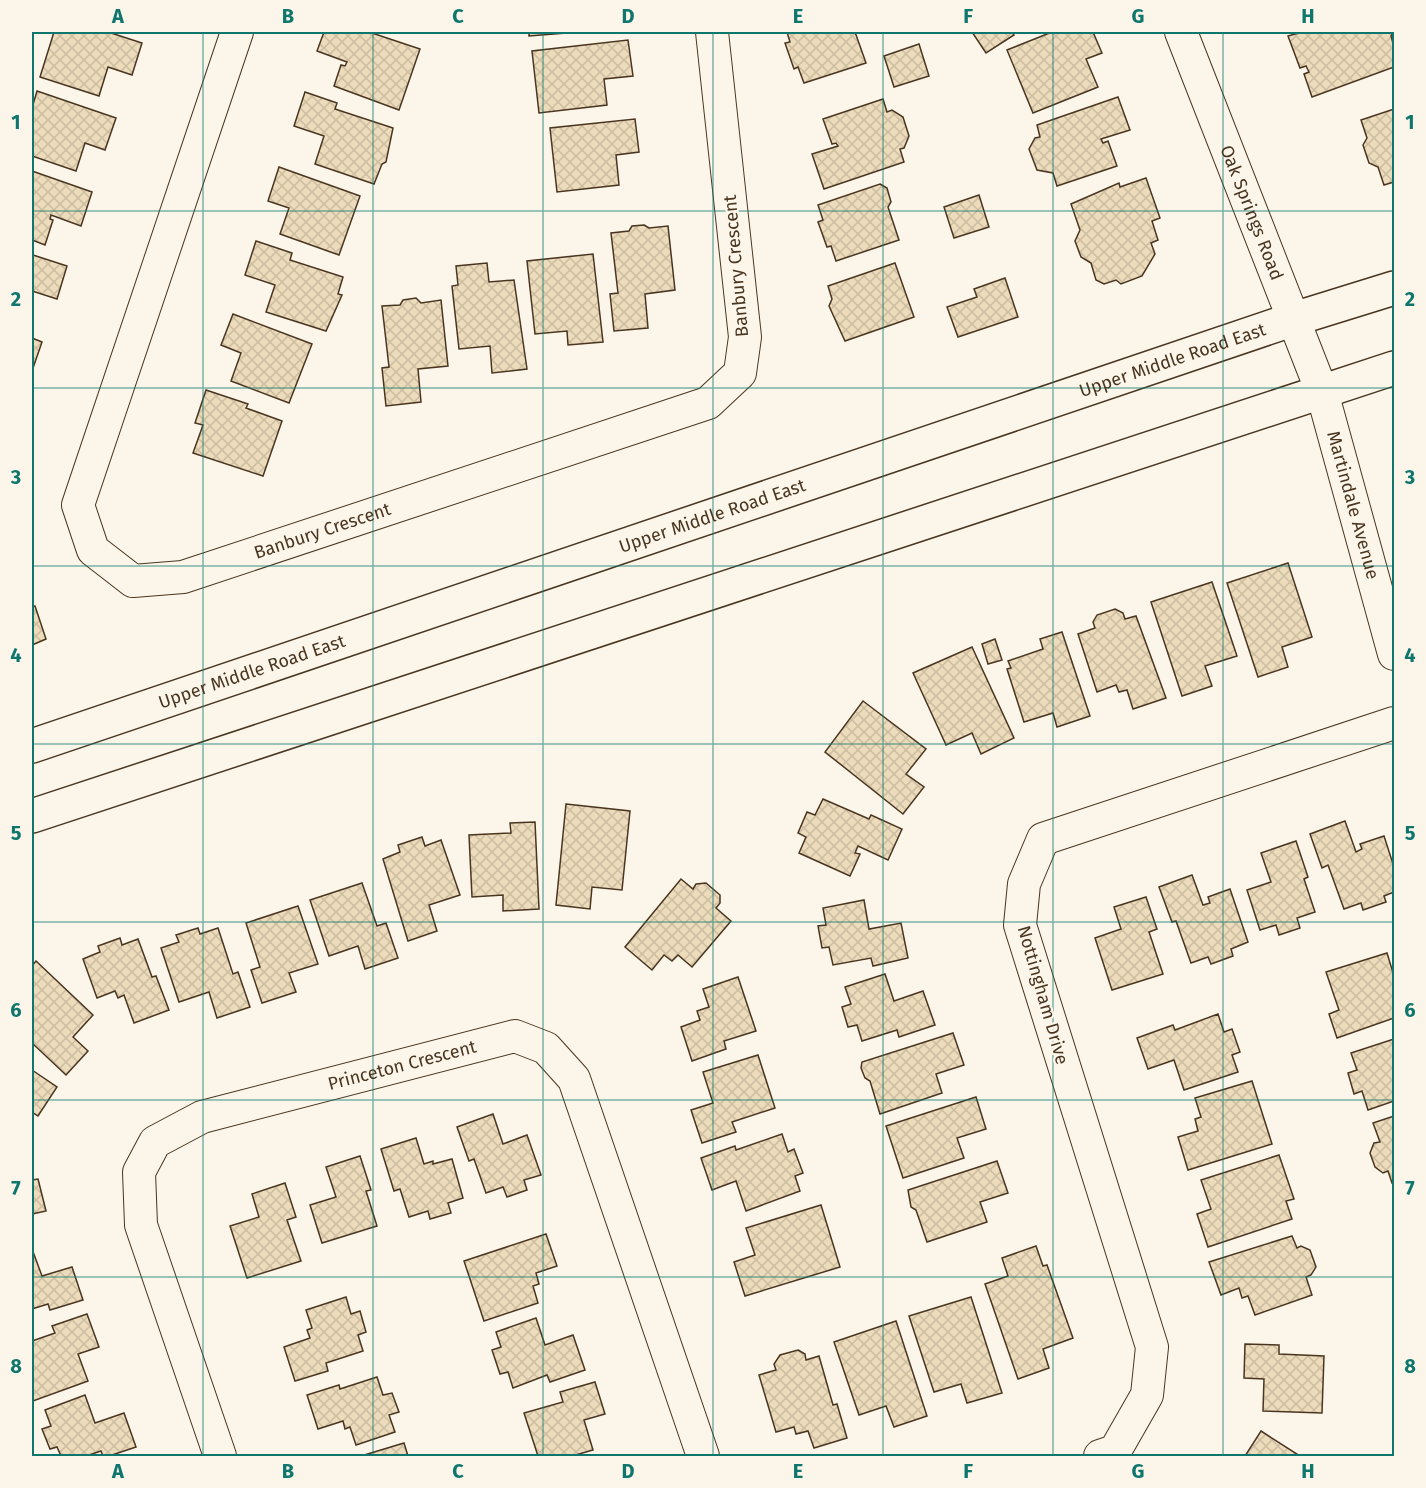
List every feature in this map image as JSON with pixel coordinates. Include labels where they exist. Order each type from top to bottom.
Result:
[{"type":"main road","name":"Upper Middle Road East","points":[[32,746],[1294,320],[1395,288]]},
{"type":"main road","points":[[32,816],[1395,368]]},
{"type":"street","name":"Banbury Crescent","points":[[237,32],[78,505],[93,550],[133,581],[183,577],[708,403],[740,373],[745,337],[712,32]]},
{"type":"street","name":"Oak Springs Road","points":[[1181,32],[1322,392]]},
{"type":"street","name":"Martindale Avenue","points":[[1322,392],[1395,654]]},
{"type":"street","name":"Nottingham Drive","points":[[1100,1456],[1114,1451],[1147,1395],[1152,1347],[1020,925],[1024,884],[1043,839],[1395,723]]},
{"type":"street","name":"Princeton Crescent","points":[[220,1456],[141,1225],[139,1172],[155,1142],[202,1117],[515,1036],[546,1048],[574,1079],[703,1456]]},
{"type":"building","points":[[54,32],[108,32],[142,43],[132,75],[108,67],[99,96],[40,77]]},
{"type":"building","points":[[324,32],[369,32],[420,49],[399,110],[334,86],[341,65],[345,66],[347,62],[317,51]]},
{"type":"building","points":[[529,32],[580,32],[529,36]]},
{"type":"building","points":[[787,32],[855,32],[866,63],[804,83],[798,67],[794,69],[785,43],[790,42]]},
{"type":"building","points":[[972,32],[1012,32],[1014,35],[986,53]]},
{"type":"building","points":[[1052,32],[1093,32],[1102,53],[1086,59],[1098,87],[1033,113],[1007,50]]},
{"type":"building","points":[[1302,32],[1394,32],[1391,36],[1394,47],[1394,67],[1312,97],[1304,74],[1309,72],[1306,66],[1300,68],[1288,36]]},
{"type":"building","points":[[628,40],[633,76],[604,79],[607,105],[539,113],[532,51]]},
{"type":"building","points":[[919,44],[929,76],[894,87],[884,56]]},
{"type":"building","points":[[37,91],[116,118],[105,150],[85,143],[76,171],[32,156],[32,108]]},
{"type":"building","points":[[305,92],[337,103],[335,109],[393,128],[386,162],[382,164],[374,184],[315,164],[324,136],[294,126]]},
{"type":"building","points":[[1118,97],[1130,130],[1101,139],[1103,143],[1108,141],[1117,166],[1057,186],[1053,173],[1037,170],[1029,149],[1035,138],[1040,137],[1037,125]]},
{"type":"building","points":[[883,99],[887,112],[892,110],[903,117],[909,136],[904,148],[900,149],[904,162],[824,189],[812,154],[838,146],[836,143],[832,144],[823,119]]},
{"type":"building","points":[[1394,109],[1394,182],[1384,185],[1378,167],[1369,163],[1363,145],[1367,138],[1361,120]]},
{"type":"building","points":[[635,119],[639,152],[616,155],[619,185],[557,192],[550,128]]},
{"type":"building","points":[[279,167],[360,196],[339,255],[280,234],[289,208],[268,201]]},
{"type":"building","points":[[32,171],[92,192],[81,226],[51,215],[50,219],[53,220],[45,245],[32,240]]},
{"type":"building","points":[[1146,178],[1160,218],[1152,221],[1158,240],[1151,243],[1155,254],[1142,276],[1121,284],[1116,280],[1104,284],[1096,280],[1091,263],[1081,257],[1075,241],[1080,230],[1071,204],[1119,183],[1120,187]]},
{"type":"building","points":[[880,184],[887,188],[891,202],[888,207],[899,240],[836,261],[831,246],[827,247],[818,222],[823,220],[818,205]]},
{"type":"building","points":[[979,195],[989,227],[954,238],[944,207]]},
{"type":"building","points":[[644,225],[649,228],[668,226],[675,290],[645,294],[648,328],[614,331],[610,294],[618,293],[611,233],[629,231],[632,226]]},
{"type":"building","points":[[256,241],[292,253],[290,260],[343,277],[338,294],[342,295],[326,331],[266,312],[275,285],[245,275]]},
{"type":"building","points":[[593,254],[603,342],[568,345],[567,331],[535,334],[527,261]]},
{"type":"building","points":[[33,255],[67,266],[57,299],[32,291]]},
{"type":"building","points":[[487,263],[489,282],[514,280],[527,369],[492,373],[490,346],[459,349],[452,286],[458,285],[456,266]]},
{"type":"building","points":[[895,263],[914,317],[845,341],[829,306],[832,299],[828,286]]},
{"type":"building","points":[[1005,278],[1018,317],[958,337],[947,307],[977,297],[974,289]]},
{"type":"building","points":[[416,298],[421,303],[441,300],[448,366],[418,369],[421,402],[386,406],[382,368],[389,367],[382,306],[400,305],[403,300]]},
{"type":"building","points":[[233,314],[312,344],[289,403],[231,381],[241,353],[221,345]]},
{"type":"building","points":[[32,338],[42,342],[32,371]]},
{"type":"building","points":[[206,390],[248,404],[246,408],[282,421],[263,476],[193,453],[203,425],[195,423]]},
{"type":"building","points":[[1288,563],[1312,637],[1282,647],[1288,667],[1258,677],[1227,583]]},
{"type":"building","points":[[1212,582],[1237,656],[1205,666],[1212,686],[1182,696],[1151,602]]},
{"type":"building","points":[[35,606],[46,639],[32,645],[32,607]]},
{"type":"building","points":[[1115,609],[1123,613],[1125,619],[1136,616],[1166,698],[1133,709],[1127,690],[1119,692],[1116,685],[1097,692],[1078,634],[1095,628],[1093,622],[1097,615]]},
{"type":"building","points":[[1062,632],[1090,716],[1057,727],[1053,713],[1024,722],[1007,669],[1011,668],[1008,661],[1043,649],[1040,639]]},
{"type":"building","points":[[995,639],[1002,660],[988,664],[982,644]]},
{"type":"building","points":[[972,647],[1014,738],[981,754],[972,733],[946,745],[913,673]]},
{"type":"building","points":[[863,701],[926,749],[906,774],[924,787],[903,814],[825,752]]},
{"type":"building","points":[[823,799],[869,819],[871,815],[902,829],[888,860],[858,846],[855,853],[860,854],[850,876],[799,853],[806,837],[798,833],[807,812],[815,815]]},
{"type":"building","points":[[566,804],[630,811],[622,890],[592,887],[590,909],[556,905]]},
{"type":"building","points":[[1345,821],[1356,852],[1362,849],[1360,844],[1384,836],[1394,867],[1394,892],[1384,896],[1386,902],[1363,910],[1361,903],[1344,909],[1328,865],[1322,868],[1310,834]]},
{"type":"building","points":[[535,822],[539,909],[503,911],[503,895],[472,897],[469,835],[511,833],[510,823]]},
{"type":"building","points":[[422,837],[425,846],[441,840],[460,895],[429,905],[437,931],[408,941],[383,859],[400,852],[398,845]]},
{"type":"building","points":[[1296,841],[1308,877],[1304,879],[1315,912],[1297,918],[1300,928],[1279,935],[1276,925],[1260,930],[1247,890],[1271,882],[1261,853]]},
{"type":"building","points":[[1192,875],[1203,905],[1210,903],[1208,897],[1230,889],[1248,942],[1231,949],[1233,956],[1211,964],[1208,957],[1191,963],[1176,921],[1172,922],[1159,887]]},
{"type":"building","points":[[681,879],[693,889],[696,884],[706,883],[720,895],[720,903],[716,908],[731,921],[692,967],[678,955],[672,961],[664,955],[652,970],[625,947]]},
{"type":"building","points":[[362,883],[377,926],[386,923],[398,958],[365,969],[358,946],[329,956],[310,900]]},
{"type":"building","points":[[1146,897],[1157,929],[1149,932],[1163,974],[1112,990],[1095,938],[1121,929],[1114,907]]},
{"type":"building","points":[[864,900],[869,929],[901,923],[908,958],[873,966],[871,958],[833,965],[829,947],[822,948],[818,926],[826,925],[823,908]]},
{"type":"building","points":[[298,906],[318,964],[289,973],[296,992],[262,1003],[251,970],[260,967],[246,923]]},
{"type":"building","points":[[198,928],[200,934],[218,928],[233,974],[238,972],[250,1007],[217,1018],[209,992],[179,1002],[161,948],[179,942],[176,935]]},
{"type":"building","points":[[120,938],[122,945],[138,939],[152,977],[156,976],[169,1010],[134,1023],[124,995],[118,998],[115,991],[97,998],[83,959],[100,952],[98,946]]},
{"type":"building","points":[[1387,953],[1394,976],[1394,1018],[1337,1038],[1329,1014],[1339,1010],[1326,972]]},
{"type":"building","points":[[36,961],[93,1015],[73,1037],[88,1051],[66,1075],[32,1043],[32,966]]},
{"type":"building","points":[[885,974],[894,1001],[923,991],[935,1025],[899,1037],[897,1030],[862,1041],[857,1025],[848,1027],[842,1007],[851,1004],[845,987]]},
{"type":"building","points":[[738,977],[756,1031],[724,1041],[726,1049],[692,1061],[681,1027],[700,1020],[697,1011],[709,1007],[703,989]]},
{"type":"building","points":[[1218,1014],[1224,1032],[1232,1029],[1240,1052],[1232,1055],[1238,1072],[1184,1090],[1174,1060],[1148,1069],[1137,1038],[1173,1025],[1175,1030]]},
{"type":"building","points":[[953,1033],[964,1065],[936,1074],[942,1093],[880,1114],[870,1081],[865,1078],[861,1068],[862,1062]]},
{"type":"building","points":[[1394,1039],[1394,1101],[1368,1110],[1362,1091],[1354,1094],[1348,1073],[1357,1070],[1351,1053]]},
{"type":"building","points":[[758,1055],[775,1108],[732,1122],[736,1132],[702,1143],[691,1110],[713,1103],[703,1072]]},
{"type":"building","points":[[32,1070],[57,1087],[38,1116],[32,1112]]},
{"type":"building","points":[[1252,1081],[1272,1144],[1188,1170],[1178,1137],[1198,1131],[1195,1119],[1201,1117],[1195,1098]]},
{"type":"building","points":[[976,1097],[986,1129],[957,1138],[964,1158],[903,1178],[886,1126]]},
{"type":"building","points":[[493,1114],[503,1144],[527,1135],[541,1175],[524,1180],[527,1190],[507,1197],[503,1187],[486,1193],[474,1159],[469,1161],[457,1127]]},
{"type":"building","points":[[1394,1116],[1394,1182],[1392,1183],[1388,1171],[1383,1173],[1375,1167],[1370,1153],[1374,1143],[1380,1142],[1373,1123]]},
{"type":"building","points":[[782,1134],[788,1152],[794,1149],[803,1173],[795,1176],[800,1191],[746,1211],[736,1181],[712,1190],[701,1158],[735,1146],[736,1150]]},
{"type":"building","points":[[416,1138],[424,1164],[452,1159],[463,1198],[448,1203],[451,1213],[430,1219],[428,1211],[409,1217],[400,1189],[394,1191],[381,1149]]},
{"type":"building","points":[[1279,1155],[1294,1199],[1286,1201],[1292,1219],[1208,1247],[1197,1214],[1211,1209],[1201,1180]]},
{"type":"building","points":[[360,1156],[371,1190],[366,1191],[377,1226],[322,1243],[310,1205],[336,1197],[326,1167]]},
{"type":"building","points":[[997,1161],[1008,1193],[980,1202],[987,1222],[927,1242],[916,1210],[911,1207],[908,1190]]},
{"type":"building","points":[[38,1179],[46,1211],[32,1214],[32,1180]]},
{"type":"building","points":[[285,1183],[296,1217],[287,1220],[301,1261],[247,1278],[230,1226],[259,1217],[252,1194]]},
{"type":"building","points":[[821,1205],[840,1267],[745,1296],[734,1262],[755,1255],[746,1228]]},
{"type":"building","points":[[546,1234],[557,1266],[536,1273],[539,1284],[533,1286],[538,1303],[484,1321],[464,1261]]},
{"type":"building","points":[[1292,1236],[1297,1248],[1301,1246],[1310,1250],[1316,1267],[1311,1275],[1306,1277],[1312,1295],[1255,1315],[1248,1296],[1242,1298],[1239,1288],[1221,1295],[1209,1262]]},
{"type":"building","points":[[1036,1246],[1043,1266],[1047,1265],[1073,1338],[1043,1349],[1049,1368],[1018,1379],[985,1284],[1008,1276],[1002,1258]]},
{"type":"building","points":[[32,1249],[42,1276],[72,1267],[83,1300],[50,1310],[48,1304],[32,1309]]},
{"type":"building","points":[[346,1297],[351,1314],[360,1311],[366,1332],[358,1335],[363,1351],[326,1363],[328,1371],[295,1381],[284,1347],[310,1338],[307,1330],[312,1328],[306,1310]]},
{"type":"building","points":[[971,1297],[1002,1393],[967,1403],[961,1384],[934,1392],[909,1316]]},
{"type":"building","points":[[87,1314],[99,1347],[78,1354],[88,1381],[33,1401],[32,1341],[55,1333],[52,1326]]},
{"type":"building","points":[[536,1318],[545,1345],[573,1335],[585,1370],[550,1382],[547,1375],[513,1388],[508,1372],[500,1374],[492,1350],[501,1347],[496,1332]]},
{"type":"building","points":[[896,1321],[927,1416],[894,1427],[886,1406],[859,1415],[834,1342]]},
{"type":"building","points":[[1245,1344],[1279,1345],[1279,1354],[1324,1356],[1322,1413],[1263,1411],[1264,1379],[1244,1378]]},
{"type":"building","points":[[798,1350],[805,1354],[806,1360],[819,1356],[833,1405],[837,1404],[847,1438],[814,1448],[808,1431],[796,1434],[794,1427],[776,1432],[759,1375],[776,1370],[774,1364],[780,1355]]},
{"type":"building","points":[[377,1377],[383,1395],[392,1393],[399,1412],[389,1415],[395,1432],[356,1445],[350,1427],[345,1429],[343,1421],[318,1429],[307,1395],[339,1385],[340,1389]]},
{"type":"building","points":[[595,1382],[605,1414],[584,1420],[593,1450],[572,1456],[538,1456],[524,1413],[563,1402],[560,1392]]},
{"type":"building","points":[[85,1395],[95,1423],[124,1413],[136,1447],[109,1456],[103,1456],[101,1451],[86,1456],[61,1456],[57,1447],[50,1449],[42,1429],[51,1426],[45,1410]]},
{"type":"building","points":[[1261,1431],[1300,1456],[1245,1456]]},
{"type":"building","points":[[404,1443],[408,1456],[361,1456]]}]
